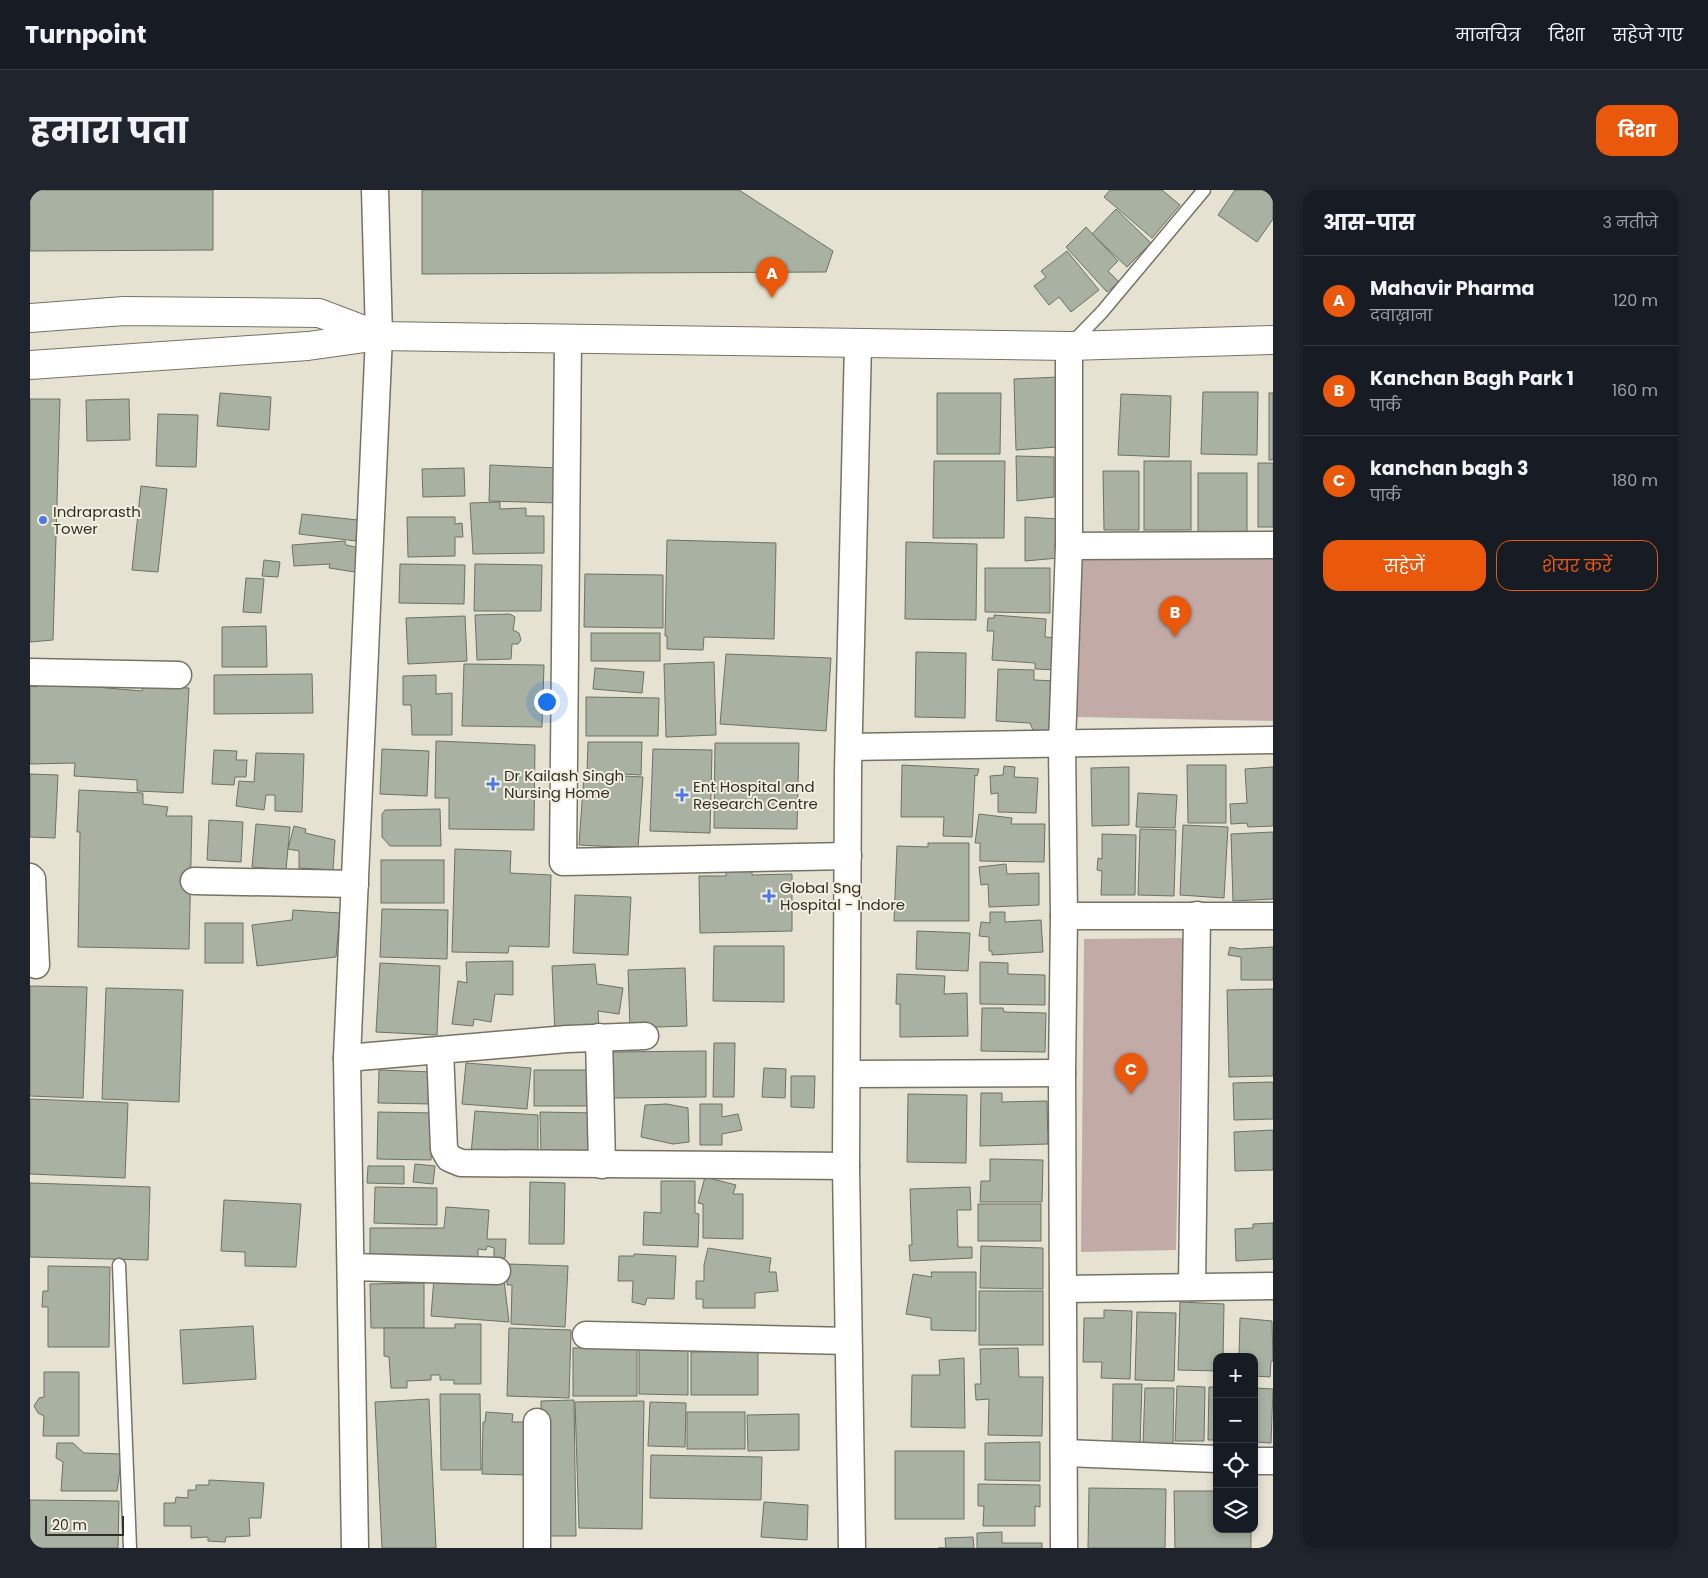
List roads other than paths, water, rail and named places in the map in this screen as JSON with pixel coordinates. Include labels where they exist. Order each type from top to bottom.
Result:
[{"type":"street","points":[[355,1548],[348,1058],[379,336],[375,190]]},
{"type":"street","points":[[30,318],[124,311],[319,313],[379,336]]},
{"type":"street","points":[[30,365],[308,346],[379,336],[1068,346],[1273,340]]},
{"type":"street","points":[[568,339],[563,862],[848,856]]},
{"type":"street","points":[[852,1548],[846,1166],[849,1074],[849,746],[858,343]]},
{"type":"street","points":[[1064,1548],[1062,1073],[1064,916],[1062,744],[1069,546],[1068,346]]},
{"type":"street","points":[[1069,546],[1273,544]]},
{"type":"street","points":[[30,672],[178,675]]},
{"type":"street","points":[[849,746],[1273,740]]},
{"type":"street","points":[[30,876],[32,879],[36,965]]},
{"type":"street","points":[[194,881],[355,884]]},
{"type":"street","points":[[1192,1287],[1197,915]]},
{"type":"street","points":[[1064,916],[1273,916]]},
{"type":"street","points":[[348,1058],[599,1037],[645,1036]]},
{"type":"street","points":[[599,1037],[602,1164]]},
{"type":"street","points":[[440,1050],[444,1149],[449,1158],[461,1163],[846,1166]]},
{"type":"street","points":[[849,1074],[1062,1073]]},
{"type":"street","points":[[351,1267],[496,1271]]},
{"type":"street","points":[[1064,1289],[1273,1286]]},
{"type":"street","points":[[586,1335],[848,1341]]},
{"type":"street","points":[[537,1422],[537,1548]]},
{"type":"street","points":[[1064,1453],[1213,1459]]},
{"type":"street","points":[[1258,1461],[1273,1461]]},
{"type":"lane","points":[[1068,346],[1102,312],[1204,190]]},
{"type":"lane","points":[[119,1265],[130,1548]]},
{"type":"place","name":"Mahavir Pharma","points":[[772,298]]},
{"type":"place","name":"Indraprasth Tower","points":[[43,520]]},
{"type":"place","name":"Kanchan Bagh Park 1","points":[[1175,637]]},
{"type":"place","name":"Dr Kailash Singh Nursing Home","points":[[493,784]]},
{"type":"place","name":"Ent Hospital and Research Centre","points":[[682,795]]},
{"type":"place","name":"Global Sng Hospital - Indore","points":[[769,896]]},
{"type":"place","name":"kanchan bagh 3","points":[[1131,1094]]}]
